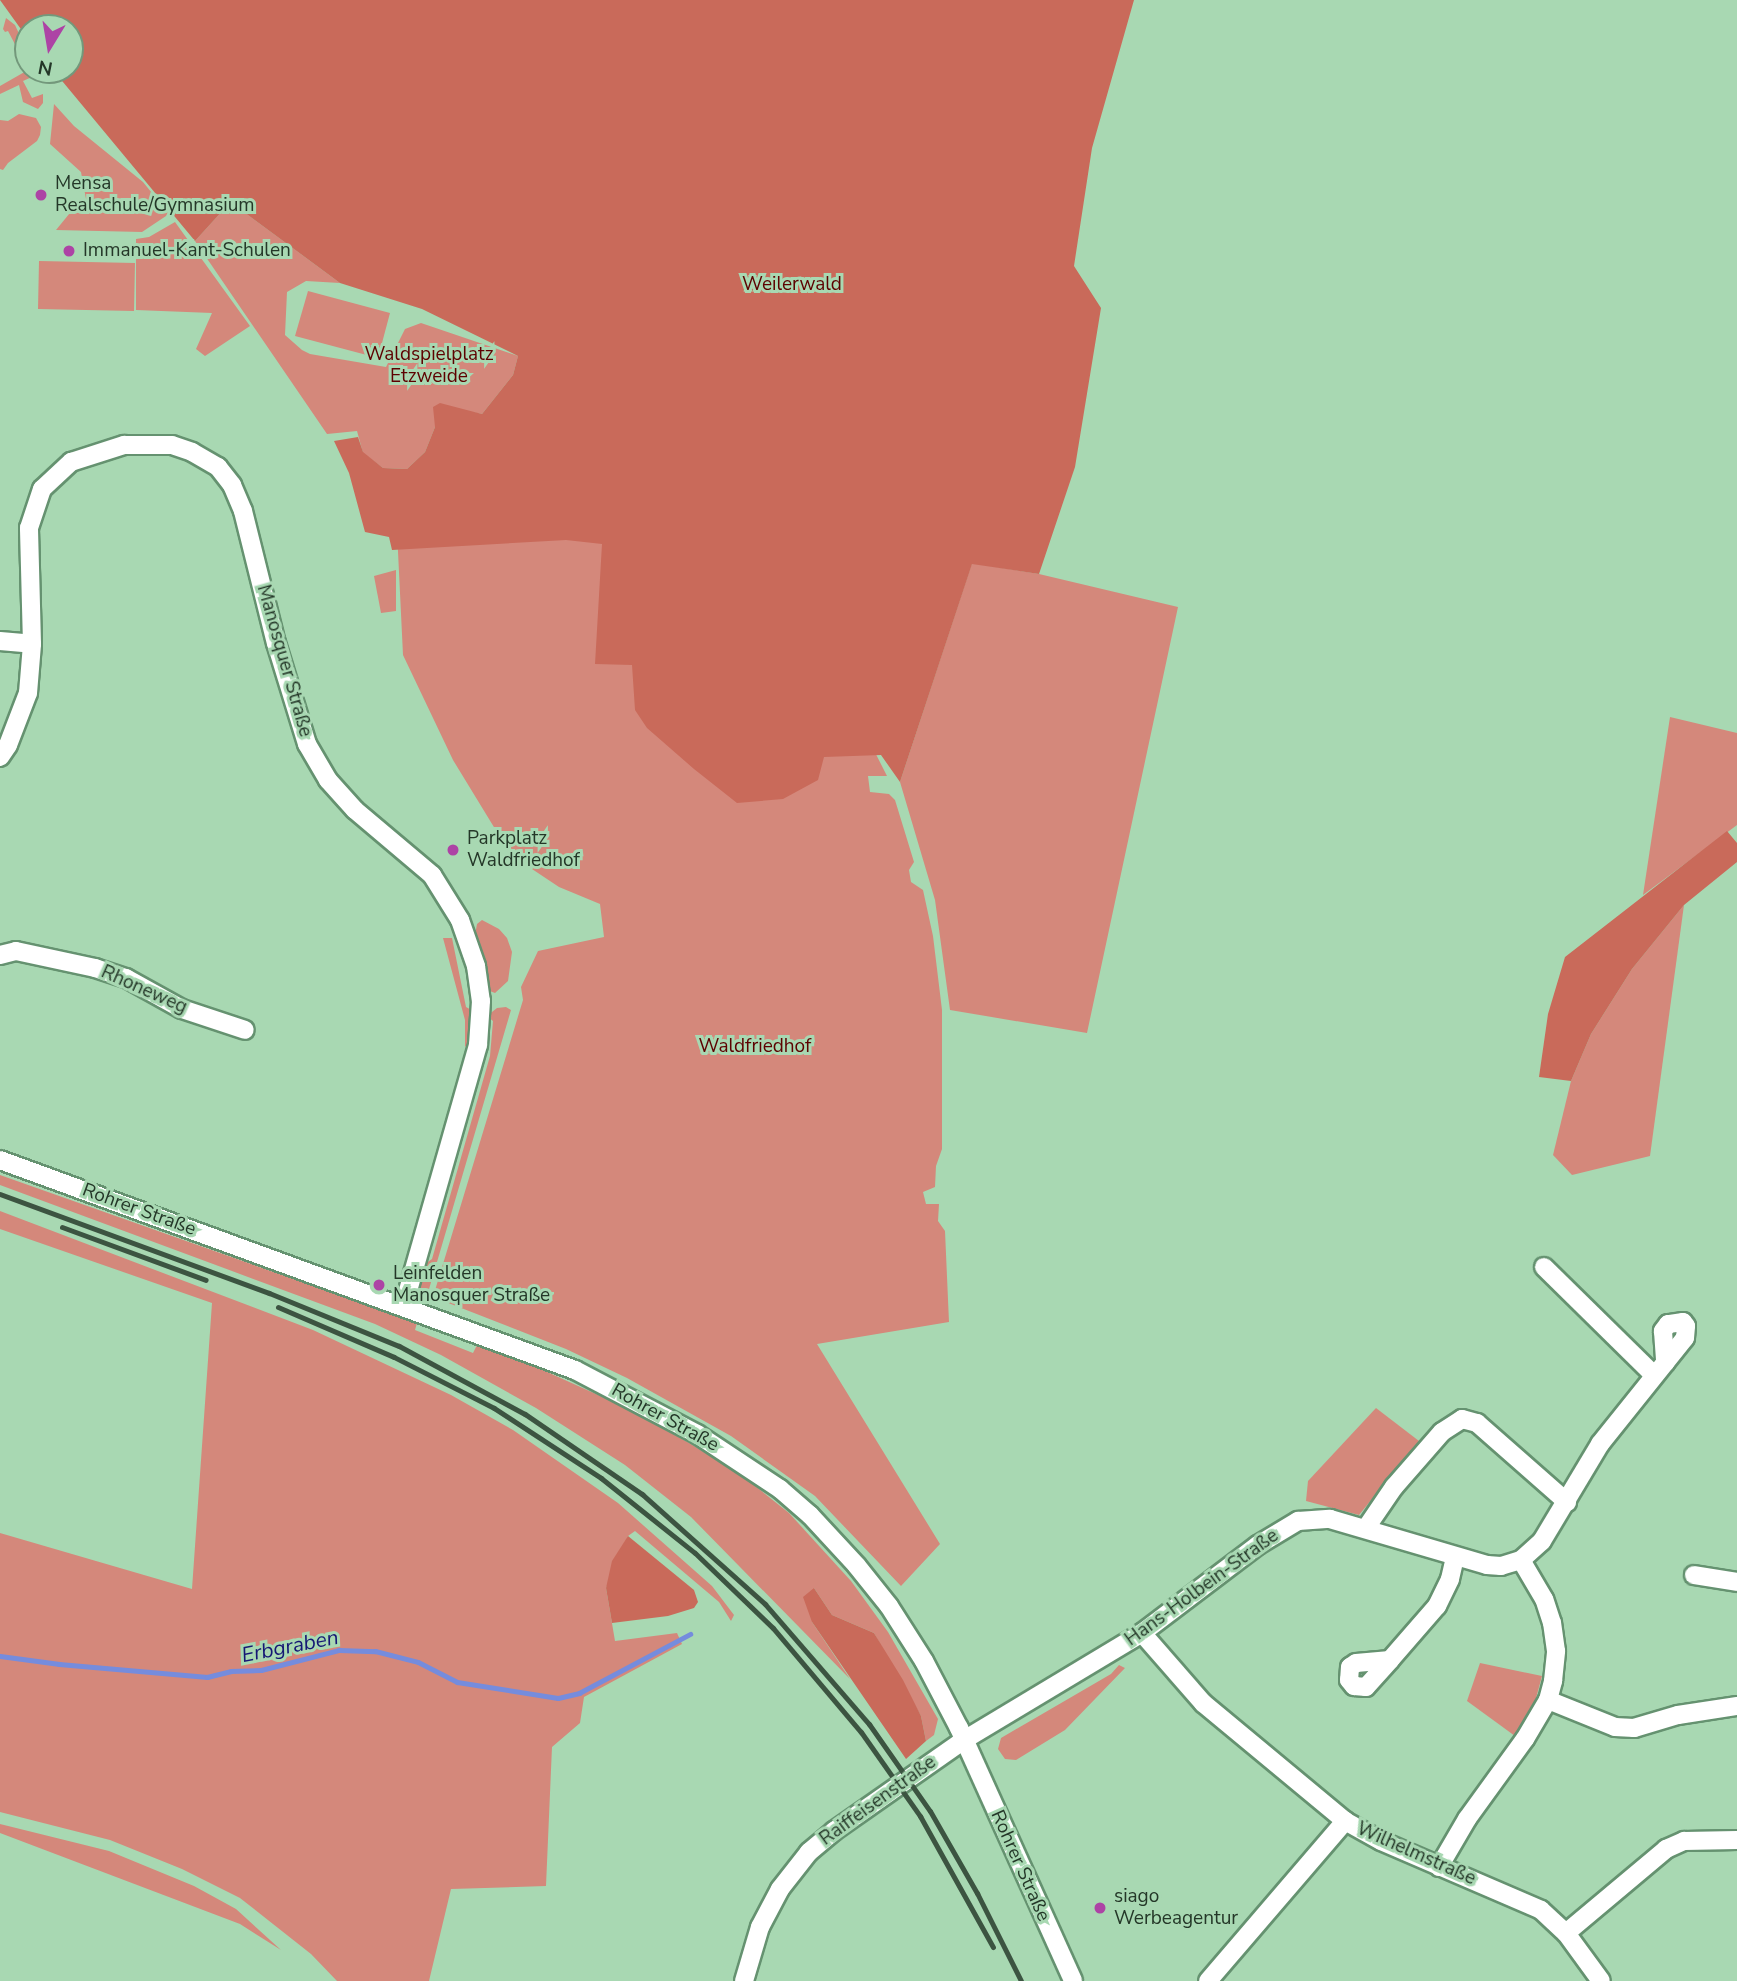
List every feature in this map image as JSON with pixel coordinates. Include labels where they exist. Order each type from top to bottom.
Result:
[{"type":"street","name":"Manosquer Straße","points":[[0,757],[8,745],[28,693],[32,644],[29,528],[42,489],[54,475],[81,457],[124,445],[157,443],[192,452],[218,467],[232,485],[243,511],[276,643],[307,744],[328,780],[355,810],[432,875],[460,920],[476,966],[481,1001],[478,1045],[404,1305]]},
{"type":"street","points":[[0,641],[32,644]]},
{"type":"street","name":"Rhoneweg","points":[[0,955],[16,951],[95,968],[126,978],[181,1009],[246,1030]]},
{"type":"street","name":"Rohrer Straße","points":[[0,1160],[404,1305],[575,1370],[697,1434],[780,1489],[829,1535],[889,1606],[924,1661],[964,1740],[1073,1981]]},
{"type":"street","points":[[1439,1867],[1467,1819],[1525,1739],[1548,1700],[1556,1651],[1552,1623],[1544,1599],[1521,1560],[1542,1541],[1600,1444],[1659,1369],[1544,1267]]},
{"type":"street","points":[[1366,1528],[1394,1487],[1443,1432],[1462,1419],[1477,1423],[1567,1502]]},
{"type":"street","name":"Hans-Holbein-Straße","points":[[964,1740],[1142,1633],[1258,1545],[1298,1521],[1322,1519],[1366,1528],[1455,1557],[1501,1566],[1521,1560]]},
{"type":"street","points":[[1390,1660],[1437,1606],[1450,1579],[1455,1557]]},
{"type":"street","points":[[1694,1575],[1737,1582]]},
{"type":"street","name":"Wilhelmstraße","points":[[1142,1633],[1213,1712],[1345,1821],[1439,1867],[1527,1902],[1566,1933],[1601,1981]]},
{"type":"street","points":[[1548,1700],[1615,1727],[1634,1728],[1678,1715],[1737,1706]]},
{"type":"street","name":"Raiffeisenstraße","points":[[744,1981],[760,1927],[785,1883],[809,1853],[889,1790],[964,1740]]},
{"type":"street","points":[[1208,1981],[1345,1821]]},
{"type":"street","points":[[1566,1933],[1666,1849],[1684,1841],[1737,1840]]},
{"type":"green space","name":"Weilerwald","points":[[0,0],[1134,0],[1092,148],[1074,266],[1101,308],[1075,467],[1039,574],[972,564],[900,782],[881,755],[824,757],[818,780],[783,799],[737,803],[694,769],[647,728],[635,710],[632,665],[595,664],[602,544],[566,540],[392,550],[389,537],[365,532],[349,473],[334,441],[358,437],[363,452],[383,468],[407,469],[425,452],[435,427],[433,407],[440,403],[482,414],[513,375],[518,356],[422,309],[340,283],[244,212],[225,208],[195,241],[65,84],[84,84],[84,14],[14,14],[14,20]]},
{"type":"green space","points":[[6,18],[14,24],[14,42],[8,31],[3,29]]},
{"type":"green space","points":[[14,78],[14,84],[25,84],[32,98],[43,94],[43,103],[38,109],[23,102],[19,85],[0,94],[0,86]]},
{"type":"green space","points":[[54,104],[74,126],[143,182],[169,214],[142,232],[56,230],[74,208],[82,210],[86,199],[81,172],[50,144]]},
{"type":"green space","points":[[19,114],[36,118],[41,127],[40,135],[37,141],[3,170],[0,169],[0,120],[8,121]]},
{"type":"green space","name":"Waldspielplatz Etzweide","points":[[225,208],[244,212],[340,283],[306,281],[287,292],[285,335],[302,350],[310,354],[386,367],[405,329],[421,323],[518,356],[513,375],[482,414],[461,410],[435,427],[425,452],[407,469],[383,468],[363,453],[357,431],[327,434],[195,241]]},
{"type":"green space","points":[[175,222],[250,326],[205,356],[196,349],[212,313],[136,310],[136,239],[149,237]]},
{"type":"green space","points":[[39,261],[135,263],[134,311],[38,309]]},
{"type":"green space","points":[[308,291],[390,313],[378,358],[295,336]]},
{"type":"green space","name":"Waldfriedhof","points":[[541,381],[848,699],[887,776],[868,776],[870,792],[889,794],[895,800],[914,862],[909,870],[911,882],[923,890],[933,936],[942,1010],[942,1149],[936,1166],[935,1187],[923,1192],[926,1204],[939,1204],[938,1221],[945,1231],[949,1322],[817,1344],[940,1544],[901,1586],[815,1496],[731,1436],[627,1378],[566,1349],[433,1297],[523,1000],[521,987],[538,951],[604,937],[600,904],[559,887],[529,867],[500,837],[453,760],[403,655],[397,531]]},
{"type":"green space","points":[[972,563],[1039,574],[1178,607],[1087,1033],[950,1010],[935,900],[900,782]]},
{"type":"green space","points":[[396,570],[396,611],[381,613],[374,576]]},
{"type":"green space","points":[[1670,717],[1737,733],[1737,825],[1643,895]]},
{"type":"green space","points":[[1727,831],[1737,843],[1737,862],[1684,905],[1632,969],[1591,1034],[1571,1081],[1539,1077],[1548,1014],[1565,957]]},
{"type":"green space","points":[[1684,905],[1650,1156],[1572,1175],[1553,1155],[1571,1081],[1591,1034],[1632,969]]},
{"type":"green space","points":[[482,920],[499,929],[507,938],[512,952],[508,981],[495,993],[487,990],[484,960],[475,935],[477,924]]},
{"type":"green space","points":[[443,938],[452,938],[466,1007],[473,1011],[469,1049],[465,1046],[465,1020]]},
{"type":"green space","points":[[506,1007],[511,1010],[427,1296],[416,1292],[422,1266],[432,1259],[490,1056],[493,1021],[487,1016],[497,1008]]},
{"type":"green space","points":[[0,1175],[417,1323],[415,1330],[473,1353],[477,1345],[545,1371],[618,1404],[691,1444],[749,1481],[789,1513],[851,1581],[888,1632],[938,1719],[934,1735],[926,1741],[921,1716],[874,1633],[832,1615],[814,1588],[812,1622],[850,1679],[691,1517],[625,1465],[536,1408],[441,1355],[375,1324],[0,1185]]},
{"type":"green space","points":[[0,1211],[313,1330],[451,1395],[513,1430],[618,1503],[712,1586],[734,1615],[731,1621],[719,1602],[635,1531],[628,1536],[606,1588],[615,1641],[677,1633],[682,1644],[584,1697],[580,1723],[552,1747],[546,1886],[451,1889],[429,1981],[337,1981],[311,1954],[240,1898],[182,1869],[110,1840],[0,1812],[0,1533],[192,1589],[212,1303],[0,1229]]},
{"type":"green space","points":[[1376,1408],[1419,1441],[1359,1515],[1306,1501],[1308,1481]]},
{"type":"green space","points":[[628,1536],[694,1590],[698,1602],[694,1608],[668,1616],[612,1623],[606,1588],[612,1561]]},
{"type":"green space","points":[[814,1588],[832,1615],[874,1633],[903,1680],[921,1716],[926,1741],[906,1759],[812,1622],[803,1597]]},
{"type":"green space","points":[[1480,1663],[1542,1676],[1535,1702],[1515,1736],[1467,1701]]},
{"type":"green space","points":[[1119,1665],[1125,1668],[1065,1730],[1016,1760],[1005,1759],[998,1749],[1001,1738],[1111,1674]]},
{"type":"green space","points":[[0,1824],[109,1851],[194,1886],[236,1909],[281,1950],[240,1924],[0,1833]]},
{"type":"waterway","name":"Erbgraben","points":[[0,1656],[207,1677],[231,1671],[261,1670],[339,1650],[375,1651],[418,1662],[457,1682],[558,1698],[579,1693],[690,1634]]},
{"type":"railway","points":[[0,1194],[269,1293],[399,1346],[525,1414],[642,1494],[765,1604],[869,1724],[930,1811],[977,1893],[1021,1981]]},
{"type":"railway","points":[[62,1227],[206,1280]]},
{"type":"railway","points":[[278,1307],[394,1357],[494,1408],[601,1478],[695,1553],[773,1628],[861,1732],[920,1816],[993,1947]]},
{"type":"place","name":"Mensa Realschule/Gymnasium","points":[[41,195]]},
{"type":"place","name":"Immanuel-Kant-Schulen","points":[[69,251]]},
{"type":"place","name":"Parkplatz Waldfriedhof","points":[[453,850]]},
{"type":"place","name":"Leinfelden Manosquer Straße","points":[[379,1285]]},
{"type":"place","name":"siago Werbeagentur","points":[[1100,1908]]}]
